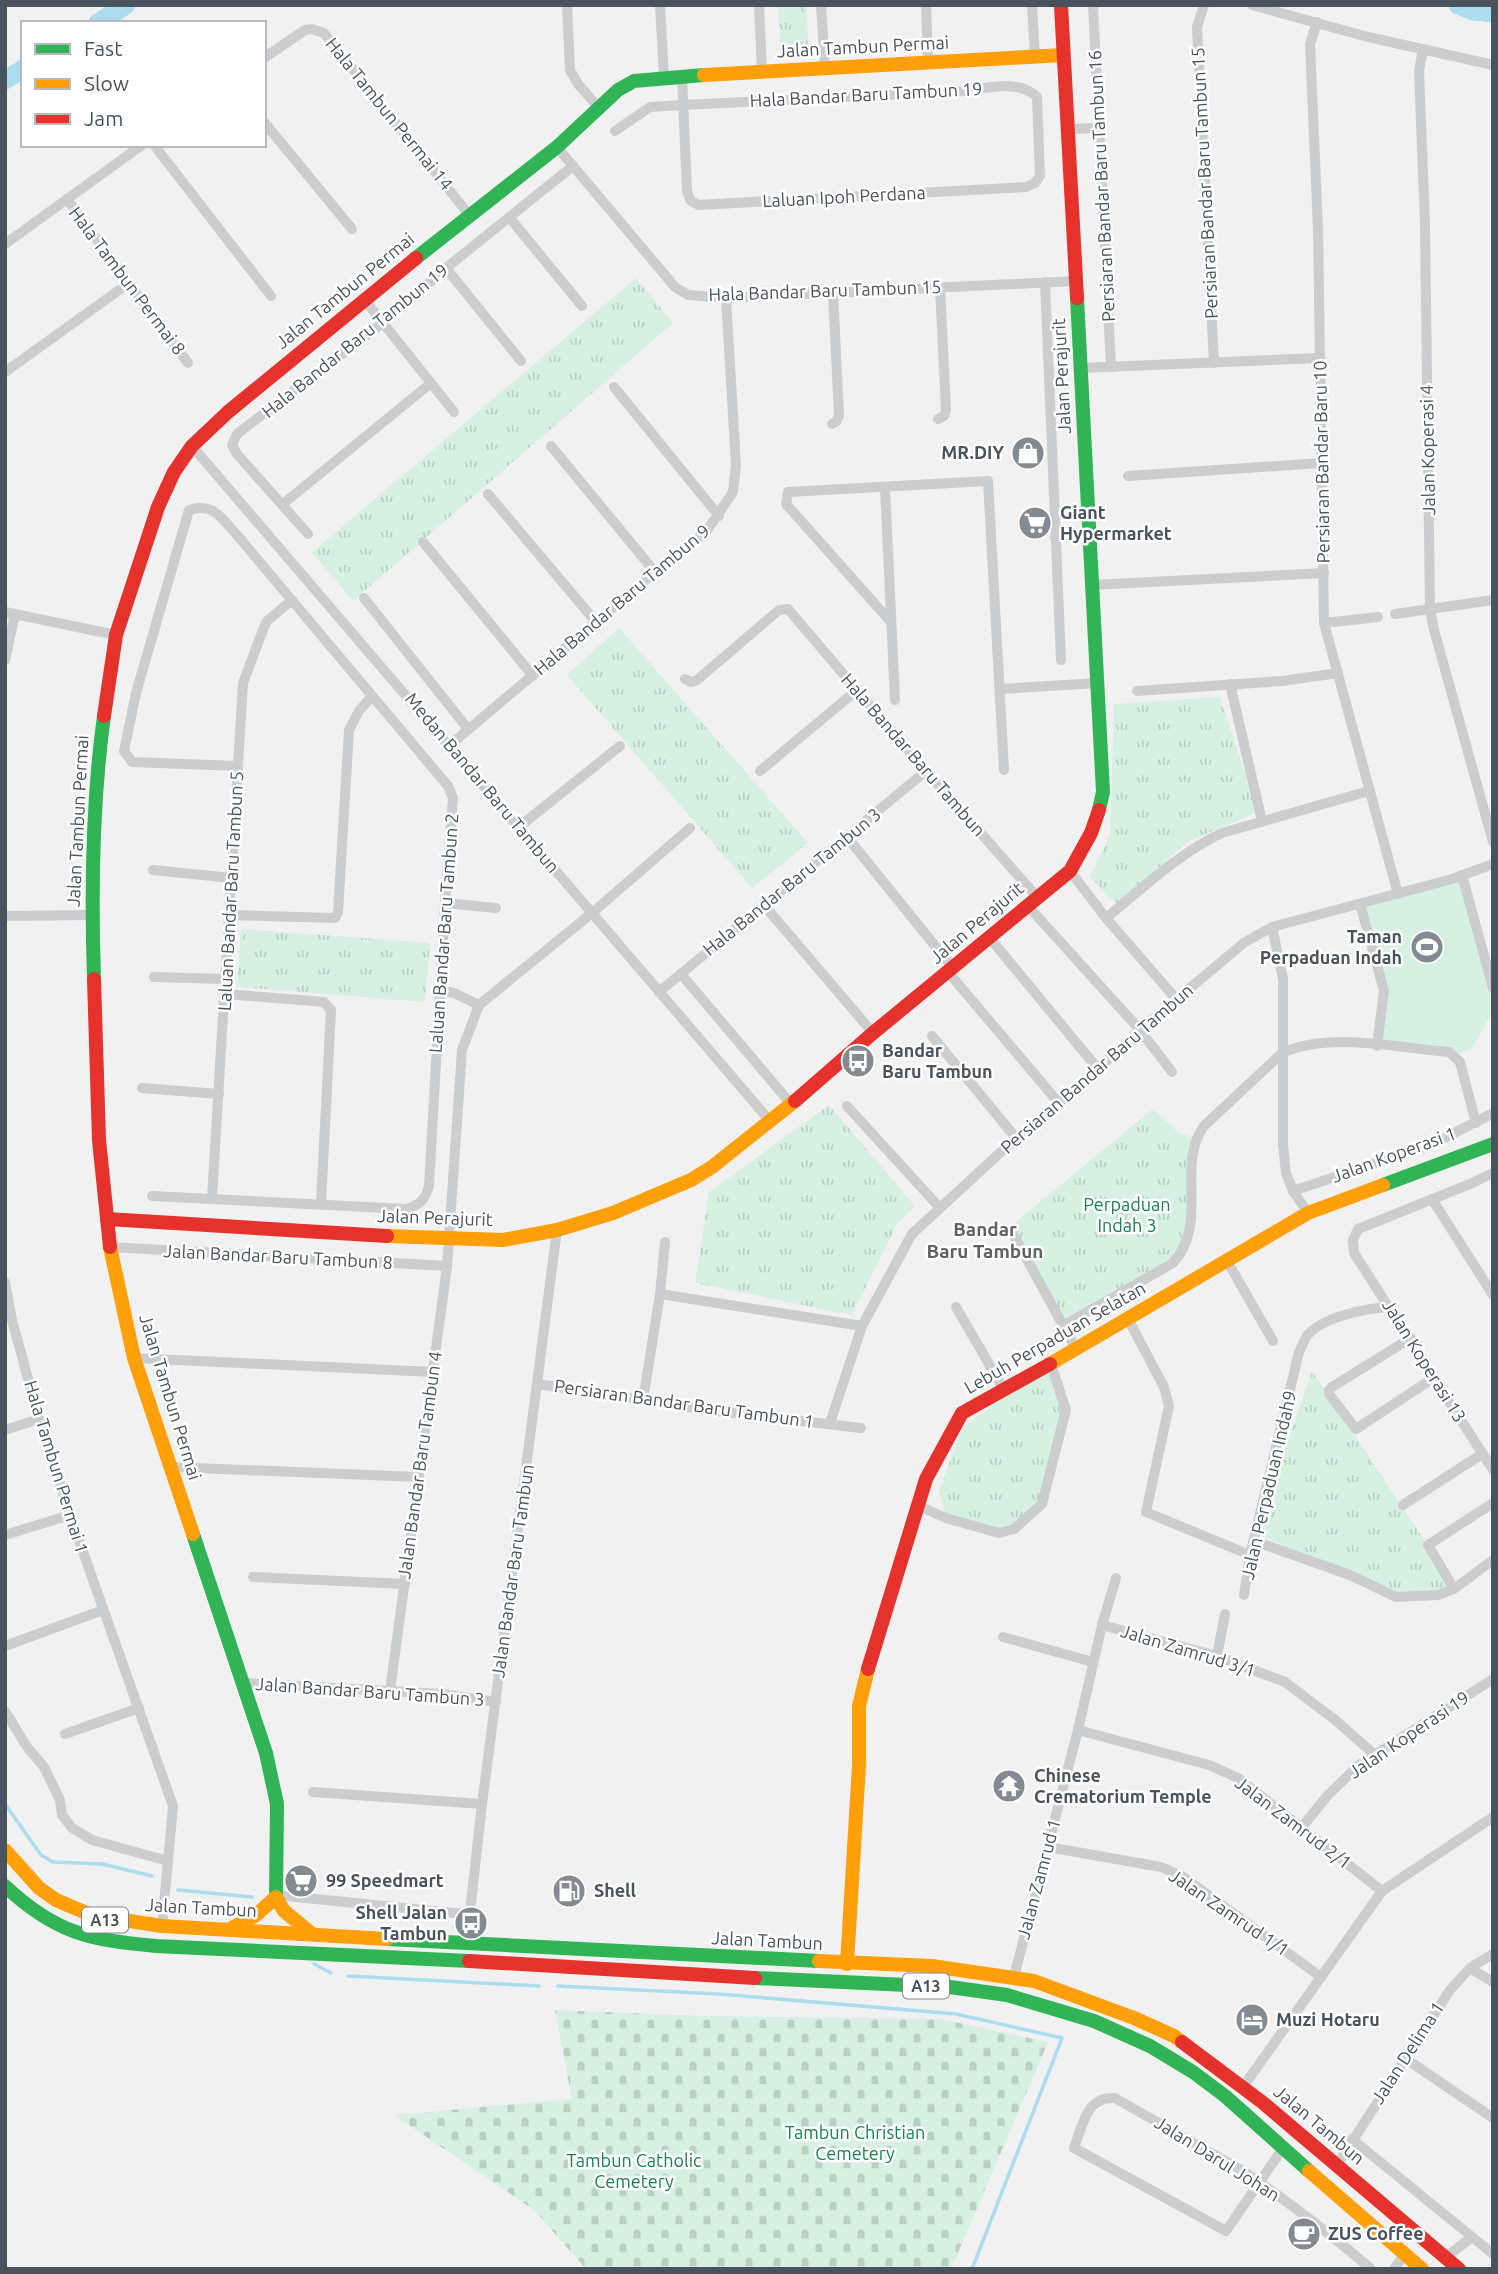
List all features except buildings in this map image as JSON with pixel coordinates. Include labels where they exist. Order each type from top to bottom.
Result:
[{"type":"street","points":[[567,5],[570,70],[598,108]]},
{"type":"street","points":[[660,5],[664,77]]},
{"type":"street","points":[[759,5],[762,72]]},
{"type":"street","points":[[821,5],[825,68]]},
{"type":"street","points":[[926,5],[928,62]]},
{"type":"street","points":[[1032,5],[1035,57]]},
{"type":"street","name":"Jalan Perajurit","points":[[107,1219],[503,1240],[557,1230],[613,1213],[691,1180],[770,1121],[1070,871],[1091,837],[1102,801],[1061,5]]},
{"type":"street","name":"Persiaran Bandar Baru Tambun 16","points":[[1093,5],[1111,367]]},
{"type":"street","name":"Persiaran Bandar Baru Tambun 15","points":[[1204,5],[1197,27],[1214,362]]},
{"type":"street","points":[[1252,5],[1423,50],[1493,65]]},
{"type":"street","name":"Persiaran Bandar Baru 10","points":[[1317,22],[1310,44],[1318,218],[1324,623],[1398,894]]},
{"type":"street","name":"Hala Tambun Permai 14","points":[[266,57],[299,33],[312,29],[329,37],[470,216]]},
{"type":"street","name":"Jalan Koperasi 4","points":[[1423,50],[1419,71],[1425,224],[1430,609],[1493,842]]},
{"type":"street","name":"Jalan Tambun Permai","points":[[276,1896],[277,1804],[266,1753],[134,1358],[110,1247],[99,1140],[92,915],[98,760],[116,635],[158,507],[174,472],[192,446],[228,412],[364,299],[557,147],[618,90],[634,81],[664,77],[1063,55]]},
{"type":"street","name":"Laluan Ipoh Perdana","points":[[682,76],[688,195],[694,203],[703,205],[1031,186],[1038,180],[1041,171],[1037,97]]},
{"type":"street","name":"Hala Bandar Baru Tambun 19","points":[[615,131],[650,107],[966,91],[1008,86],[1023,87],[1037,97]]},
{"type":"street","points":[[266,124],[352,229]]},
{"type":"street","points":[[1068,129],[1098,128]]},
{"type":"street","points":[[5,244],[139,147]]},
{"type":"street","points":[[155,147],[271,296]]},
{"type":"street","name":"Hala Bandar Baru Tambun 15","points":[[557,147],[678,290],[688,295],[726,298],[1076,281]]},
{"type":"street","name":"Hala Bandar Baru Tambun 19","points":[[308,534],[237,454],[232,445],[237,434],[384,321],[573,166]]},
{"type":"street","name":"Hala Tambun Permai 8","points":[[66,199],[188,363]]},
{"type":"street","points":[[509,218],[582,306]]},
{"type":"street","points":[[446,268],[521,361]]},
{"type":"street","points":[[1045,282],[1061,660]]},
{"type":"street","points":[[5,372],[129,283]]},
{"type":"street","points":[[938,419],[944,416],[946,410],[940,287]]},
{"type":"street","points":[[832,424],[837,421],[839,415],[833,293]]},
{"type":"street","name":"Hala Bandar Baru Tambun 9","points":[[450,745],[706,532],[719,516],[733,492],[736,465],[726,298]]},
{"type":"street","points":[[364,299],[454,412]]},
{"type":"street","points":[[1081,368],[1320,358]]},
{"type":"street","points":[[283,504],[431,383]]},
{"type":"street","points":[[614,387],[719,516]]},
{"type":"street","name":"Medan Bandar Baru Tambun","points":[[192,446],[770,1121]]},
{"type":"street","points":[[551,446],[655,572]]},
{"type":"street","points":[[1128,476],[1321,463]]},
{"type":"street","points":[[891,622],[786,504],[788,492],[988,481],[1004,770]]},
{"type":"street","points":[[885,488],[895,700]]},
{"type":"street","points":[[488,494],[596,622]]},
{"type":"street","name":"Laluan Bandar Baru Tambun 2","points":[[238,766],[132,762],[124,751],[136,693],[189,510],[201,506],[212,510],[237,535],[448,786],[453,798],[444,903],[429,1186],[425,1198],[417,1206],[406,1209],[321,1203]]},
{"type":"street","points":[[1055,538],[1089,535]]},
{"type":"street","points":[[423,542],[533,676]]},
{"type":"street","points":[[1092,585],[1324,573]]},
{"type":"street","points":[[364,598],[468,729]]},
{"type":"street","name":"Laluan Bandar Baru Tambun 5","points":[[212,1198],[243,683],[266,622],[292,600]]},
{"type":"street","points":[[1395,614],[1493,600]]},
{"type":"street","name":"Hala Bandar Baru Tambun","points":[[685,679],[691,682],[697,680],[779,610],[785,608],[791,611],[926,771],[1172,1072]]},
{"type":"street","points":[[5,660],[10,613],[116,635]]},
{"type":"street","points":[[1324,623],[1378,617]]},
{"type":"street","points":[[1137,691],[1338,673]]},
{"type":"street","points":[[1000,689],[1097,683]]},
{"type":"street","points":[[1230,684],[1262,821]]},
{"type":"street","points":[[760,771],[857,690]]},
{"type":"street","points":[[229,915],[335,918],[338,912],[349,730],[359,711],[372,696]]},
{"type":"street","points":[[519,827],[620,746]]},
{"type":"street","name":"Hala Bandar Baru Tambun 3","points":[[659,992],[926,771]]},
{"type":"street","points":[[1106,918],[1186,852],[1204,841],[1222,833],[1369,790]]},
{"type":"street","points":[[439,990],[454,993],[479,1005],[592,913],[690,828]]},
{"type":"street","points":[[848,837],[1058,1102]]},
{"type":"street","name":"Persiaran Bandar Baru Tambun","points":[[830,1423],[862,1326],[912,1234],[1140,1030],[1245,942],[1272,927],[1462,876],[1493,864]]},
{"type":"street","points":[[153,870],[232,878]]},
{"type":"street","points":[[1070,871],[1106,918],[1177,1000]]},
{"type":"street","points":[[1462,876],[1493,988]]},
{"type":"street","points":[[444,903],[496,908]]},
{"type":"street","points":[[763,904],[873,1033]]},
{"type":"street","points":[[1360,904],[1384,991],[1377,1046]]},
{"type":"street","points":[[5,916],[92,915]]},
{"type":"street","points":[[1272,927],[1283,979],[1283,1145],[1286,1173],[1293,1191],[1308,1213]]},
{"type":"street","points":[[989,937],[1098,1069]]},
{"type":"street","points":[[681,974],[791,1104]]},
{"type":"street","points":[[154,977],[226,979]]},
{"type":"street","points":[[152,1196],[321,1203],[331,1010],[324,1002],[226,994]]},
{"type":"street","name":"Jalan Bandar Baru Tambun 4","points":[[390,1691],[447,1266],[462,1050],[479,1005]]},
{"type":"street","points":[[932,1036],[1017,1138]]},
{"type":"street","points":[[1063,1326],[1172,1263],[1183,1251],[1192,1218],[1193,1152],[1196,1137],[1204,1126],[1282,1052],[1297,1046],[1331,1041],[1449,1052],[1460,1062],[1476,1123]]},
{"type":"street","points":[[142,1088],[219,1094]]},
{"type":"street","points":[[847,1106],[940,1208]]},
{"type":"street","name":"Jalan Koperasi 1","points":[[1293,1191],[1433,1144],[1493,1113]]},
{"type":"street","name":"Lebuh Perpaduan Selatan","points":[[847,1964],[859,1765],[859,1706],[873,1651],[926,1479],[962,1413],[1051,1364],[1308,1213],[1493,1144]]},
{"type":"street","points":[[1493,1173],[1432,1199],[1493,1295]]},
{"type":"street","name":"Jalan Koperasi 13","points":[[1432,1199],[1358,1229],[1353,1240],[1354,1253],[1493,1470]]},
{"type":"street","name":"Jalan Bandar Baru Tambun","points":[[276,1896],[464,1914],[470,1912],[557,1230]]},
{"type":"street","points":[[1013,1234],[1076,1349]]},
{"type":"street","points":[[643,1399],[660,1294],[665,1242]]},
{"type":"street","name":"Jalan Bandar Baru Tambun 8","points":[[110,1247],[447,1266]]},
{"type":"street","points":[[1227,1262],[1273,1341]]},
{"type":"street","name":"Hala Tambun Permai 1","points":[[5,1282],[9,1321],[39,1419],[70,1515],[173,1806],[162,1926]]},
{"type":"street","points":[[660,1294],[862,1326]]},
{"type":"street","points":[[956,1307],[1004,1390]]},
{"type":"street","name":"Jalan Perpaduan Indah9","points":[[1244,1595],[1250,1555],[1299,1352],[1307,1335],[1323,1324],[1367,1308],[1390,1307]]},
{"type":"street","points":[[1128,1319],[1164,1387],[1169,1406],[1146,1512],[1250,1555]]},
{"type":"street","points":[[1410,1338],[1332,1387],[1329,1394],[1356,1429],[1435,1377]]},
{"type":"street","points":[[134,1358],[433,1372]]},
{"type":"street","points":[[919,1506],[946,1518],[999,1533],[1014,1529],[1042,1504],[1066,1410],[1051,1364]]},
{"type":"street","name":"Persiaran Bandar Baru Tambun 1","points":[[538,1384],[861,1428]]},
{"type":"street","points":[[5,1430],[39,1419]]},
{"type":"street","points":[[1403,1505],[1482,1454]]},
{"type":"street","points":[[171,1467],[418,1478]]},
{"type":"street","points":[[1454,1588],[1428,1545],[1493,1503]]},
{"type":"street","points":[[5,1535],[70,1515]]},
{"type":"street","points":[[1254,1541],[1350,1575],[1396,1597],[1438,1595],[1454,1588],[1493,1560]]},
{"type":"street","points":[[253,1577],[405,1584]]},
{"type":"street","name":"Jalan Zamrud 1","points":[[1014,1977],[1116,1578]]},
{"type":"street","points":[[5,1646],[103,1610]]},
{"type":"street","points":[[1217,1656],[1225,1614]]},
{"type":"street","name":"Jalan Zamrud 3/1","points":[[1102,1625],[1217,1656],[1285,1682],[1374,1754]]},
{"type":"street","points":[[1003,1637],[1093,1662]]},
{"type":"street","name":"Jalan Koperasi 19","points":[[1302,1827],[1328,1795],[1374,1754],[1493,1679]]},
{"type":"street","name":"Jalan Bandar Baru Tambun 3","points":[[244,1683],[390,1691],[496,1702]]},
{"type":"street","points":[[65,1734],[139,1708]]},
{"type":"street","points":[[5,1711],[27,1747],[44,1767],[60,1800],[62,1815],[72,1828],[92,1840],[168,1861]]},
{"type":"street","name":"Jalan Zamrud 2/1","points":[[1078,1730],[1209,1765],[1238,1778],[1382,1891]]},
{"type":"street","points":[[313,1792],[482,1804]]},
{"type":"street","points":[[1243,2087],[1382,1891],[1493,1817]]},
{"type":"street","name":"Jalan Zamrud 1/1","points":[[1048,1847],[1161,1867],[1182,1876],[1321,1977]]},
{"type":"street","name":"Jalan Tambun","points":[[5,1850],[26,1877],[50,1897],[72,1910],[102,1919],[162,1926],[847,1964],[932,1966],[1034,1981],[1122,2013],[1174,2036],[1243,2087],[1459,2269]]},
{"type":"street","name":"A13","points":[[5,1886],[49,1923],[75,1934],[105,1941],[835,1983],[950,1987],[1007,1995],[1094,2021],[1150,2046],[1193,2072],[1225,2096],[1422,2269]]},
{"type":"street","points":[[229,1928],[245,1923],[276,1896],[284,1910],[312,1934]]},
{"type":"street","name":"Jalan Delima 1","points":[[1336,2165],[1450,1990],[1470,1968],[1493,1954]]},
{"type":"street","points":[[1470,1968],[1493,1982]]},
{"type":"street","points":[[1406,2059],[1493,2118]]},
{"type":"street","name":"Jalan Darul Johan","points":[[1259,2182],[1226,2231],[1074,2148],[1091,2106],[1098,2100],[1115,2098],[1259,2182],[1371,2269]]},
{"type":"street","points":[[1352,2139],[1493,2253]]},
{"type":"street","points":[[1259,2182],[1283,2148]]},
{"type":"street","points":[[1446,2257],[1472,2237]]},
{"type":"street","points":[[1394,2269],[1405,2254]]},
{"type":"green space","points":[[778,5],[806,5],[809,54],[781,57]]},
{"type":"green space","points":[[636,278],[673,323],[353,601],[312,552]]},
{"type":"green space","points":[[619,628],[808,843],[752,888],[567,675]]},
{"type":"green space","points":[[1220,697],[1258,812],[1187,842],[1117,905],[1090,877],[1110,835],[1114,704]]},
{"type":"green space","name":"Taman Perpaduan Indah","points":[[1460,881],[1493,1011],[1473,1047],[1456,1055],[1381,1043],[1387,1004],[1365,906]]},
{"type":"green space","points":[[241,929],[430,943],[425,1002],[237,987]]},
{"type":"green space","points":[[829,1105],[915,1206],[897,1224],[852,1315],[695,1283],[709,1192]]},
{"type":"green space","name":"Perpaduan Indah 3","points":[[1153,1109],[1180,1134],[1196,1137],[1183,1251],[1063,1326],[1012,1225]]},
{"type":"green space","points":[[1051,1364],[1066,1410],[1042,1504],[999,1533],[946,1518],[939,1491],[962,1428]]},
{"type":"green space","points":[[1312,1371],[1452,1582],[1444,1592],[1396,1597],[1256,1533]]},
{"type":"green space","points":[[555,2010],[705,2016],[940,2019],[1048,2042],[951,2269],[586,2269],[534,2210],[394,2115],[572,2099]]},
{"type":"waterway","points":[[101,21],[126,5]]},
{"type":"waterway","points":[[1458,5],[1473,11],[1493,13]]},
{"type":"waterway","points":[[5,80],[21,70]]},
{"type":"waterway","points":[[5,1804],[41,1855],[53,1862],[102,1864],[152,1876]]},
{"type":"waterway","points":[[178,1890],[252,1897]]},
{"type":"waterway","points":[[314,1964],[331,1973]]},
{"type":"waterway","points":[[348,1976],[539,1986]]},
{"type":"waterway","points":[[558,1986],[719,1994],[956,2014],[1062,2038],[972,2269]]},
{"type":"traffic: fast","points":[[416,258],[557,147],[618,90],[634,81],[704,75]]},
{"type":"traffic: fast","points":[[1077,298],[1103,792],[1099,810]]},
{"type":"traffic: fast","points":[[94,979],[93,848],[104,716]]},
{"type":"traffic: fast","points":[[1383,1185],[1493,1144]]},
{"type":"traffic: fast","points":[[193,1534],[266,1753],[277,1804],[276,1897]]},
{"type":"traffic: fast","points":[[5,1886],[23,1902],[57,1924],[111,1941],[156,1946],[469,1961]]},
{"type":"traffic: fast","points":[[387,1939],[819,1961]]},
{"type":"traffic: fast","points":[[755,1978],[950,1987],[1007,1995],[1094,2021],[1150,2046],[1193,2072],[1225,2096],[1309,2171]]},
{"type":"traffic: slow","points":[[704,75],[1063,55]]},
{"type":"traffic: slow","points":[[387,1236],[503,1240],[557,1230],[613,1213],[691,1180],[712,1167],[795,1101]]},
{"type":"traffic: slow","points":[[1050,1364],[1308,1213],[1383,1185]]},
{"type":"traffic: slow","points":[[110,1247],[134,1358],[193,1534]]},
{"type":"traffic: slow","points":[[847,1964],[859,1765],[859,1706],[868,1669]]},
{"type":"traffic: slow","points":[[5,1850],[39,1888],[56,1900],[91,1915],[162,1926],[387,1939]]},
{"type":"traffic: slow","points":[[232,1928],[256,1915],[276,1897],[284,1911],[312,1934]]},
{"type":"traffic: slow","points":[[819,1961],[932,1966],[1034,1981],[1134,2018],[1182,2042]]},
{"type":"traffic: slow","points":[[1309,2171],[1422,2269]]},
{"type":"traffic: jam","points":[[1061,5],[1077,298]]},
{"type":"traffic: jam","points":[[104,716],[116,635],[158,507],[174,472],[192,446],[228,412],[416,258]]},
{"type":"traffic: jam","points":[[795,1101],[873,1033],[1070,871],[1091,833],[1099,810]]},
{"type":"traffic: jam","points":[[94,979],[99,1140],[110,1247]]},
{"type":"traffic: jam","points":[[107,1219],[387,1236]]},
{"type":"traffic: jam","points":[[868,1669],[926,1479],[962,1413],[1050,1364]]},
{"type":"traffic: jam","points":[[469,1961],[755,1978]]},
{"type":"traffic: jam","points":[[1182,2042],[1262,2102],[1459,2269]]},
{"type":"place","name":"MR.DIY","points":[[1028,453]]},
{"type":"place","name":"Giant Hypermarket","points":[[1035,523]]},
{"type":"place","name":"Taman Perpaduan Indah","points":[[1427,947]]},
{"type":"place","name":"Bandar Baru Tambun","points":[[858,1061]]},
{"type":"place","name":"Chinese Crematorium Temple","points":[[1009,1786]]},
{"type":"place","name":"99 Speedmart","points":[[301,1881]]},
{"type":"place","name":"Shell","points":[[569,1891]]},
{"type":"place","name":"Shell Jalan Tambun","points":[[471,1923]]},
{"type":"place","name":"Muzi Hotaru","points":[[1252,2020]]},
{"type":"place","name":"ZUS Coffee","points":[[1304,2234]]},
{"type":"district","name":"Bandar Baru Tambun","points":[[985,1240]]},
{"type":"park label","name":"Tambun Christian Cemetery","points":[[855,2143]]},
{"type":"park label","name":"Tambun Catholic Cemetery","points":[[634,2171]]}]
